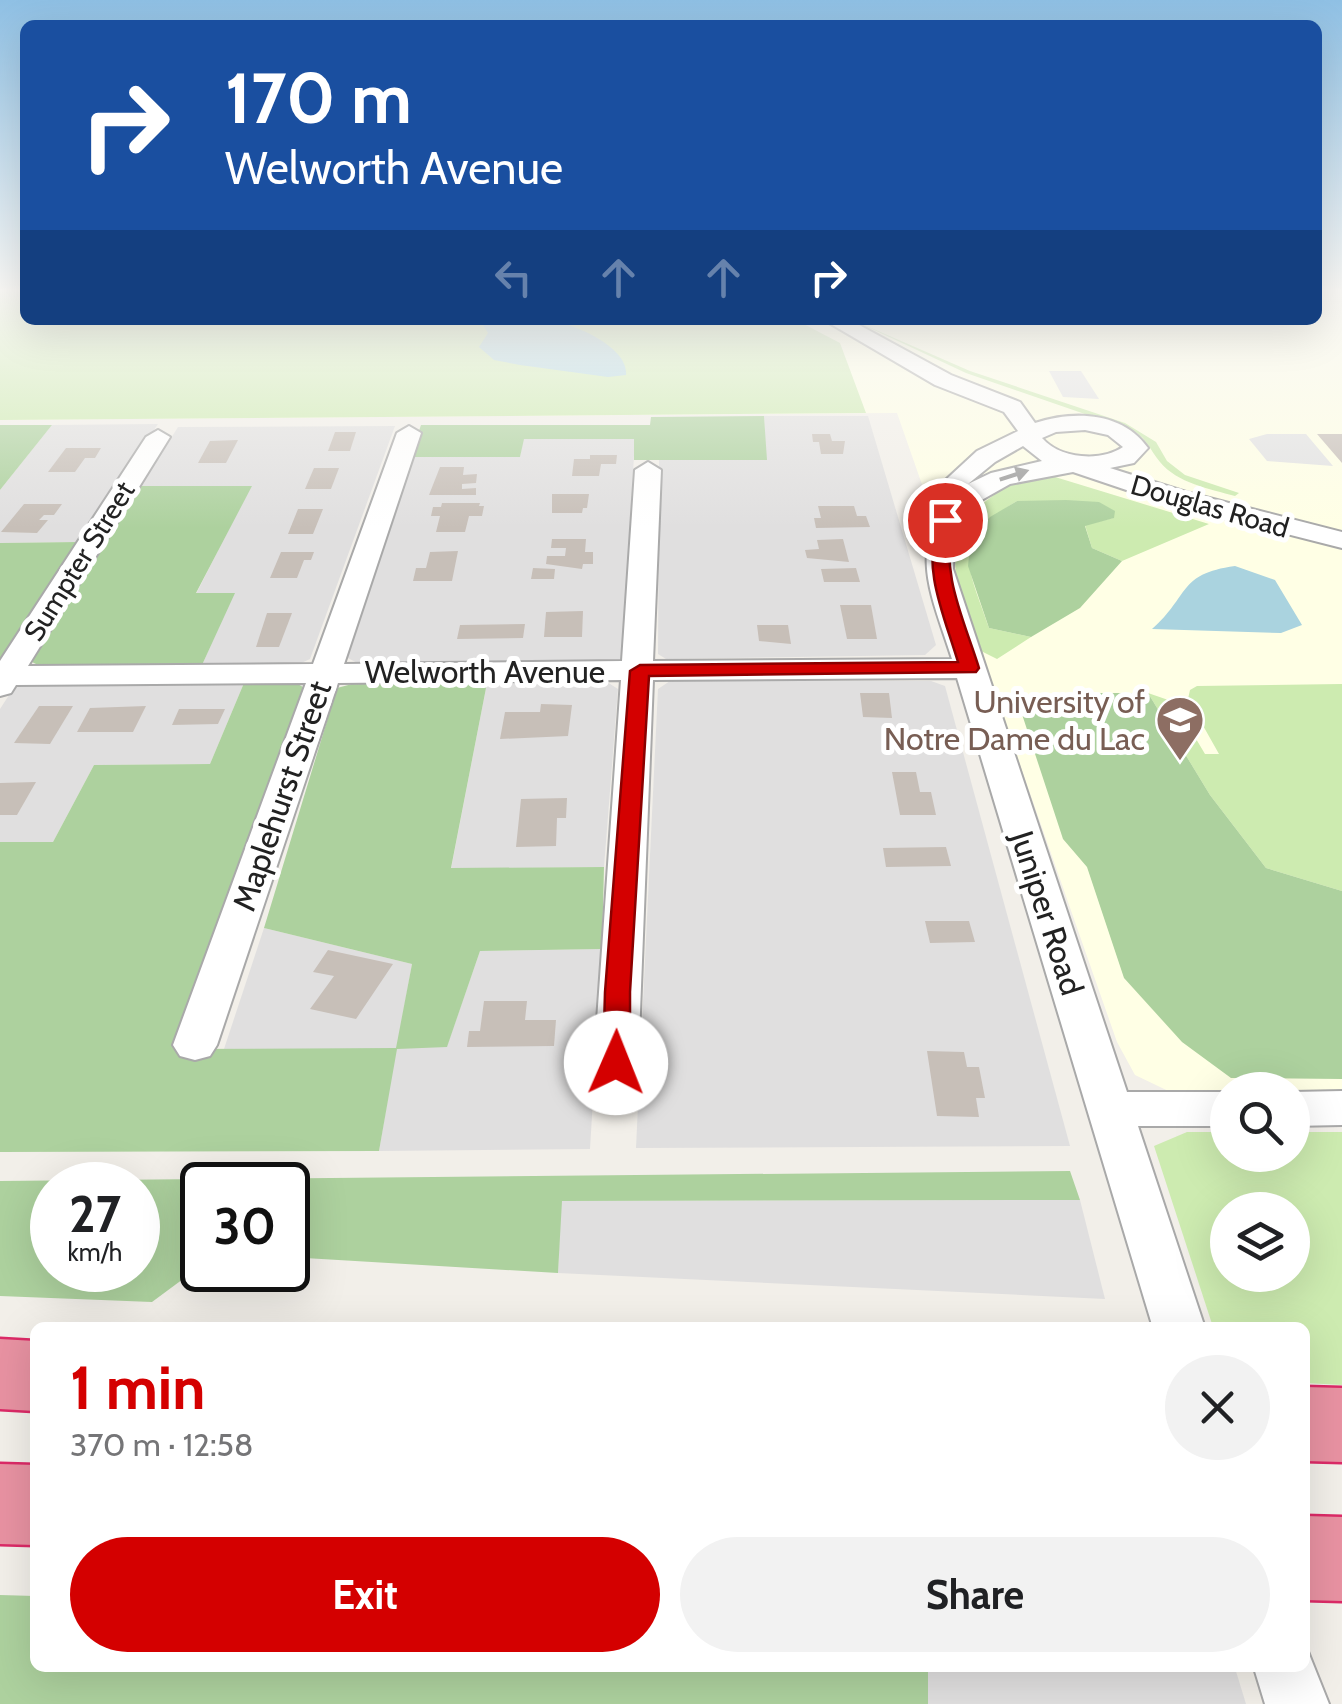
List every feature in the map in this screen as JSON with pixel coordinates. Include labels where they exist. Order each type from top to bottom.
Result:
[{"type":"highway","points":[[0,1374],[30,1376]]},
{"type":"highway","points":[[0,1504],[30,1505]]},
{"type":"highway","points":[[1310,1558],[1342,1559]]},
{"type":"street","points":[[928,370],[943,380],[1012,407],[1029,434],[1068,424],[1104,426]]},
{"type":"street","points":[[940,370],[1104,426]]},
{"type":"street","name":"Douglas Road","points":[[1104,426],[1128,436],[1154,469],[1185,486],[1342,526]]},
{"type":"street","name":"Maplehurst Street","points":[[195,1045],[409,433]]},
{"type":"street","name":"Douglas Road","points":[[1029,434],[1037,450],[1177,498],[1342,540]]},
{"type":"street","name":"Juniper Road","points":[[1029,434],[1010,441],[960,477],[949,490],[958,500],[945,520],[938,548],[939,569],[1177,1322]]},
{"type":"street","name":"Sumpter Street","points":[[2,679],[158,437]]},
{"type":"street","points":[[958,500],[1020,471],[1125,458],[1136,448]]},
{"type":"street","points":[[616,1063],[648,470]]},
{"type":"street","name":"Welworth Avenue","points":[[2,679],[969,668]]},
{"type":"street","points":[[1310,1108],[1342,1108]]},
{"type":"street","points":[[1109,1109],[1210,1109]]},
{"type":"street","points":[[1287,1672],[1297,1704]]},
{"type":"shaded area","name":"University of Notre Dame du Lac","points":[[0,370],[1342,370],[1342,1098],[1310,1098],[1310,1072],[1210,1072],[1210,1098],[1183,1098],[1135,1075],[1117,1042],[897,413],[0,420]]},
{"type":"shaded area","points":[[1049,371],[1081,371],[1099,399],[1063,397]]},
{"type":"shaded area","points":[[764,416],[868,416],[936,645],[925,655],[666,659],[658,654],[659,460],[766,460]]},
{"type":"shaded area","points":[[158,424],[78,542],[0,543],[0,490],[52,425]]},
{"type":"shaded area","points":[[395,426],[310,659],[297,665],[202,665],[234,593],[196,594],[251,486],[141,486],[178,427]]},
{"type":"shaded area","points":[[1267,434],[1306,434],[1333,466],[1267,461],[1249,439]]},
{"type":"shaded area","points":[[523,439],[635,439],[622,659],[611,664],[361,665],[346,657],[410,457],[520,457]]},
{"type":"shaded area","points":[[670,681],[931,681],[945,686],[1070,1146],[636,1148],[658,689]]},
{"type":"shaded area","points":[[607,682],[618,689],[604,867],[451,869],[487,683]]},
{"type":"shaded area","points":[[27,683],[244,683],[210,764],[94,765],[53,842],[0,842],[0,709],[13,689]]},
{"type":"shaded area","points":[[264,928],[412,964],[397,1047],[447,1046],[480,951],[602,949],[590,1149],[379,1151],[396,1049],[224,1049]]},
{"type":"shaded area","points":[[1080,1200],[1105,1299],[558,1273],[561,1201]]},
{"type":"shaded area","points":[[928,1672],[1236,1672],[1246,1704],[928,1704]]},
{"type":"green space","points":[[0,370],[850,370],[866,413],[0,420]]},
{"type":"green space","points":[[959,370],[1125,423],[1156,442],[1167,461],[1185,475],[1239,493],[1235,496],[1215,491],[1175,475],[1134,431]]},
{"type":"green space","points":[[764,416],[767,460],[634,460],[634,439],[524,439],[520,457],[410,457],[421,425],[650,425],[651,417]]},
{"type":"green space","points":[[0,425],[52,425],[0,490]]},
{"type":"green space","points":[[1042,473],[1209,524],[1122,561],[1092,548],[1085,525],[1113,518],[1017,501],[981,529],[969,556],[989,628],[1031,637],[997,659],[979,650],[962,604],[956,576],[960,538],[967,522],[991,497]]},
{"type":"green space","points":[[141,486],[252,486],[196,593],[235,593],[202,665],[40,666],[32,662]]},
{"type":"green space","points":[[1017,501],[1099,502],[1115,511],[1114,518],[1085,526],[1092,548],[1122,561],[1080,608],[1031,637],[989,628],[968,566],[971,537],[990,517]]},
{"type":"green space","points":[[78,542],[0,662],[0,543]]},
{"type":"green space","points":[[244,683],[296,683],[303,687],[173,1049],[396,1048],[412,964],[264,928],[337,688],[352,684],[487,683],[451,868],[604,867],[602,949],[480,951],[447,1047],[397,1049],[379,1151],[0,1152],[0,842],[53,842],[94,765],[210,764]]},
{"type":"green space","points":[[1342,684],[1342,891],[1266,868],[1210,795],[1148,693],[1174,702],[1205,754],[1219,754],[1188,699],[1190,690],[1197,686]]},
{"type":"green space","points":[[1071,693],[1148,693],[1210,795],[1266,868],[1342,891],[1342,1079],[1310,1079],[1310,1072],[1223,1072],[1182,1042],[1124,978],[1087,867],[1063,839],[1017,699]]},
{"type":"green space","points":[[1187,1132],[1210,1132],[1210,1172],[1310,1172],[1310,1132],[1342,1132],[1342,1385],[1310,1383],[1310,1322],[1211,1322],[1154,1146]]},
{"type":"green space","points":[[1070,1171],[1080,1200],[562,1201],[558,1273],[310,1258],[310,1178]]},
{"type":"green space","points":[[180,1179],[180,1281],[152,1302],[0,1296],[0,1181],[30,1181],[30,1292],[160,1292],[160,1180]]},
{"type":"green space","points":[[0,1595],[30,1596],[30,1672],[928,1672],[928,1704],[0,1704]]},
{"type":"water","points":[[553,370],[625,370],[626,375],[608,377]]},
{"type":"water","points":[[1235,566],[1275,580],[1302,625],[1281,633],[1152,629],[1193,581]]},
{"type":"building","points":[[335,432],[356,432],[350,451],[328,451]]},
{"type":"building","points":[[812,434],[830,434],[832,441],[845,441],[843,454],[821,454],[819,442],[813,442]]},
{"type":"building","points":[[1317,434],[1342,434],[1342,463]]},
{"type":"building","points":[[238,440],[226,463],[198,463],[210,441]]},
{"type":"building","points":[[66,448],[101,448],[95,458],[85,458],[75,472],[48,472]]},
{"type":"building","points":[[590,455],[617,455],[616,464],[601,464],[599,476],[572,476],[574,459],[590,459]]},
{"type":"building","points":[[440,467],[464,467],[463,475],[477,474],[476,483],[462,484],[462,489],[476,488],[476,495],[429,495]]},
{"type":"building","points":[[314,468],[339,468],[331,489],[305,489]]},
{"type":"building","points":[[552,494],[589,494],[587,508],[582,513],[552,513]]},
{"type":"building","points":[[442,503],[484,506],[482,516],[469,516],[465,532],[436,532],[440,516],[431,516],[433,507],[441,507]]},
{"type":"building","points":[[24,504],[62,504],[54,515],[44,515],[39,520],[48,520],[37,533],[1,532]]},
{"type":"building","points":[[818,506],[854,506],[857,516],[866,516],[870,527],[816,528],[814,518],[821,518]]},
{"type":"building","points":[[298,509],[323,509],[313,534],[288,534]]},
{"type":"building","points":[[552,539],[586,539],[585,552],[593,552],[593,564],[583,564],[582,569],[546,564],[547,556],[565,556],[566,548],[551,548]]},
{"type":"building","points":[[843,539],[849,562],[807,558],[805,550],[819,549],[817,540]]},
{"type":"building","points":[[458,551],[452,581],[413,581],[416,568],[426,568],[430,552]]},
{"type":"building","points":[[281,552],[314,552],[311,560],[304,560],[297,578],[270,578]]},
{"type":"building","points":[[533,568],[555,569],[554,579],[531,579]]},
{"type":"building","points":[[856,568],[860,582],[824,582],[821,569]]},
{"type":"building","points":[[840,605],[871,605],[877,639],[847,639]]},
{"type":"building","points":[[583,611],[582,637],[544,637],[546,612]]},
{"type":"building","points":[[267,613],[292,613],[279,647],[256,647]]},
{"type":"building","points":[[525,624],[523,638],[457,639],[460,625]]},
{"type":"building","points":[[757,625],[788,625],[791,644],[759,641]]},
{"type":"building","points":[[860,693],[889,693],[892,718],[863,717]]},
{"type":"building","points":[[541,704],[572,705],[568,736],[500,739],[505,712],[540,712]]},
{"type":"building","points":[[39,706],[73,706],[50,744],[14,743]]},
{"type":"building","points":[[146,706],[133,732],[77,732],[90,708]]},
{"type":"building","points":[[179,709],[225,709],[218,724],[172,725]]},
{"type":"building","points":[[892,772],[916,772],[920,792],[931,792],[936,815],[900,815]]},
{"type":"building","points":[[36,782],[17,815],[0,815],[0,783]]},
{"type":"building","points":[[567,798],[566,818],[557,818],[556,846],[516,847],[521,799]]},
{"type":"building","points":[[946,847],[951,866],[886,867],[883,848]]},
{"type":"building","points":[[925,921],[969,921],[975,942],[930,943]]},
{"type":"building","points":[[328,950],[393,964],[356,1019],[310,1009],[334,976],[313,972]]},
{"type":"building","points":[[484,1001],[527,1001],[525,1020],[556,1020],[554,1046],[467,1047],[469,1031],[480,1031]]},
{"type":"building","points":[[927,1051],[964,1052],[967,1067],[979,1067],[985,1098],[976,1098],[979,1117],[937,1116]]},
{"type":"place","name":"University of Notre Dame du Lac","points":[[1180,762]]},
{"type":"route","points":[[616,1063],[640,671],[969,668],[939,569],[938,548],[945,520]]}]
